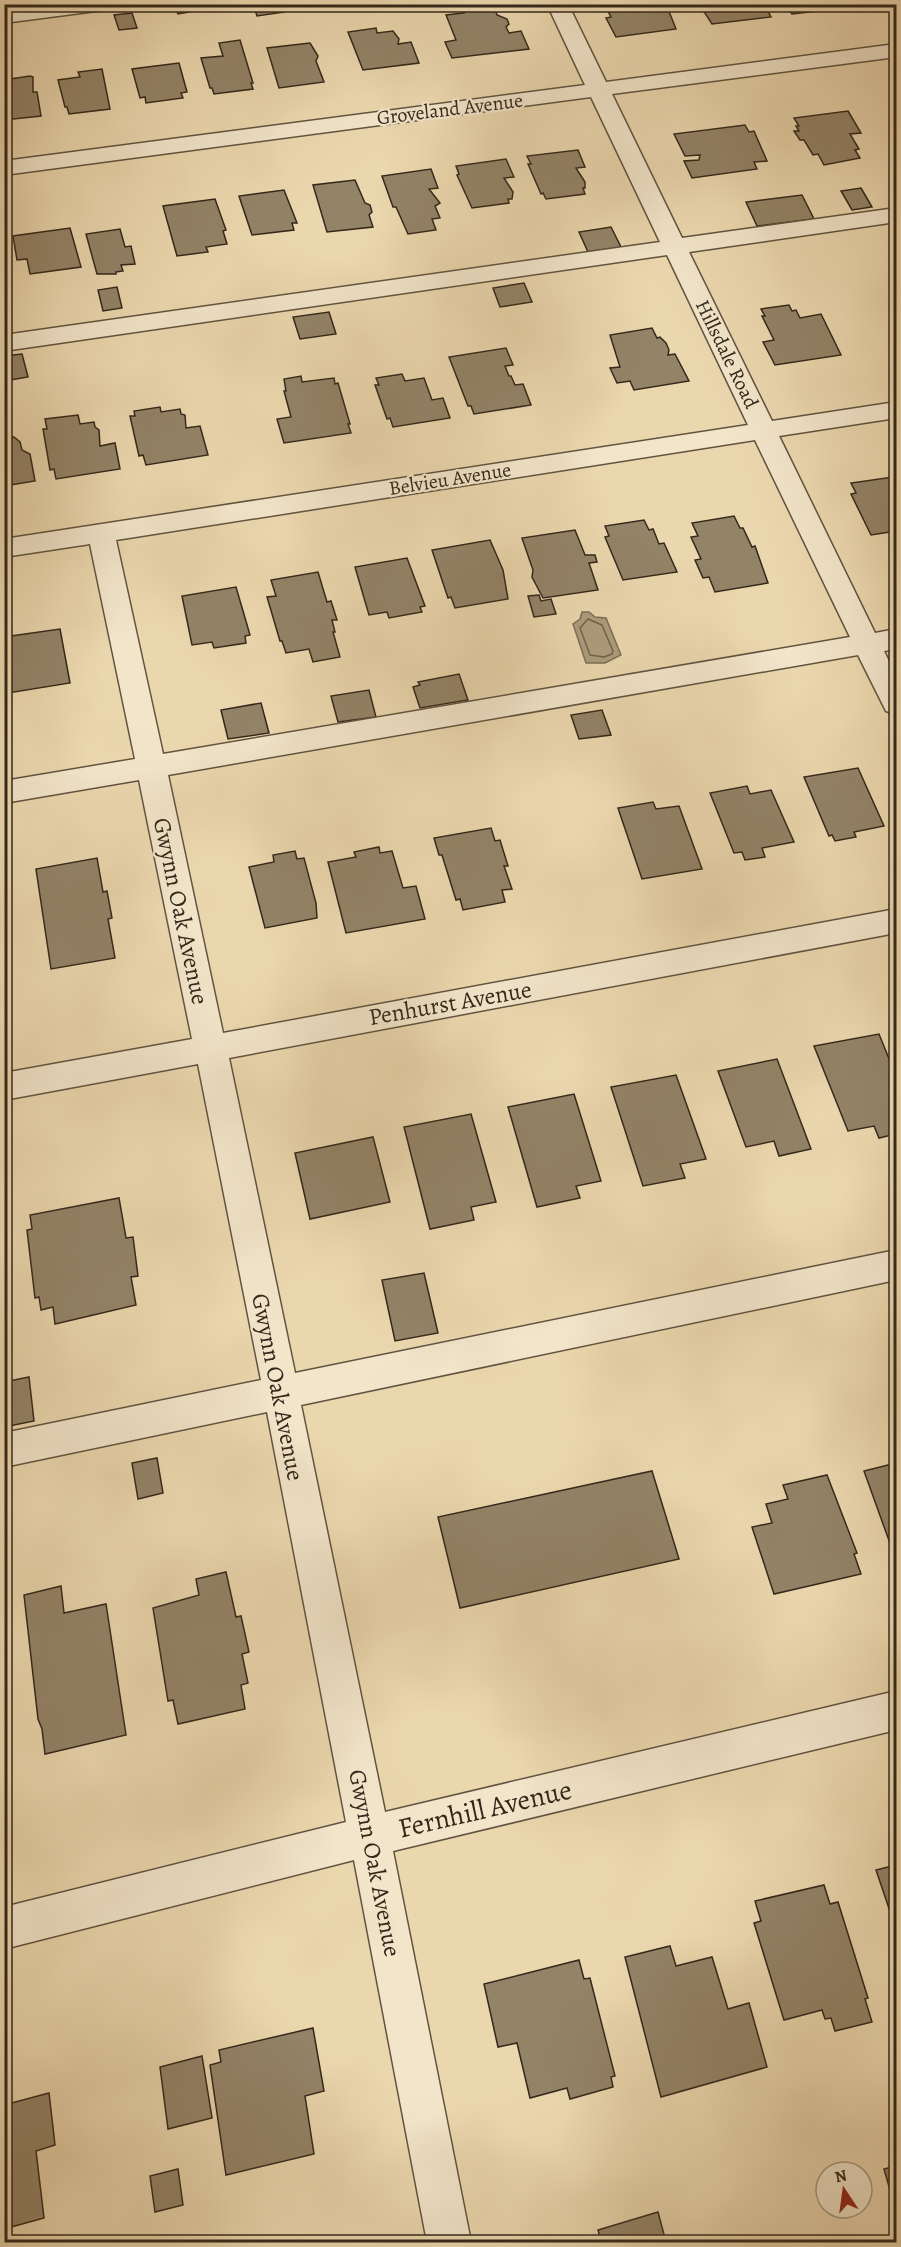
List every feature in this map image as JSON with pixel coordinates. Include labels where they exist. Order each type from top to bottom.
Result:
[{"type":"street","points":[[4,17],[104,4]]},
{"type":"street","name":"Hillsdale Road","points":[[557,4],[897,704]]},
{"type":"street","name":"Groveland Avenue","points":[[4,168],[897,50]]},
{"type":"street","points":[[4,343],[897,215]]},
{"type":"street","name":"Belvieu Avenue","points":[[4,548],[897,410]]},
{"type":"street","name":"Gwynn Oak Avenue","points":[[101,533],[210,1047],[370,1836],[449,2242]]},
{"type":"street","points":[[4,792],[897,639]]},
{"type":"street","name":"Penhurst Avenue","points":[[4,1087],[897,921]]},
{"type":"street","points":[[4,1450],[897,1265]]},
{"type":"street","name":"Fernhill Avenue","points":[[4,1928],[370,1836],[897,1711]]},
{"type":"water","points":[[582,612],[606,618],[621,655],[605,663],[586,663],[573,624],[580,619]]},
{"type":"building","points":[[192,4],[195,11],[178,14],[174,6]]},
{"type":"building","points":[[253,4],[283,4],[285,12],[257,16]]},
{"type":"building","points":[[315,4],[348,4],[348,6],[317,10]]},
{"type":"building","points":[[666,4],[676,29],[616,37],[606,18],[611,17],[605,6]]},
{"type":"building","points":[[699,4],[764,4],[771,17],[712,24]]},
{"type":"building","points":[[784,4],[851,4],[852,7],[792,14]]},
{"type":"building","points":[[494,6],[497,15],[507,19],[509,24],[506,27],[509,33],[521,31],[529,49],[452,58],[445,42],[456,40],[446,15],[464,13],[462,10]]},
{"type":"building","points":[[132,13],[137,28],[119,30],[114,15]]},
{"type":"building","points":[[376,28],[377,33],[393,31],[399,39],[398,44],[411,42],[419,63],[363,70],[348,32]]},
{"type":"building","points":[[240,40],[253,89],[214,94],[201,58],[223,56],[219,43]]},
{"type":"building","points":[[310,43],[318,56],[316,61],[324,82],[279,88],[267,48]]},
{"type":"building","points":[[179,63],[187,92],[181,93],[183,98],[146,103],[145,97],[140,98],[132,69]]},
{"type":"building","points":[[102,69],[110,109],[69,114],[58,80],[80,77],[78,72]]},
{"type":"building","points":[[33,77],[33,92],[37,92],[41,116],[4,120],[4,80]]},
{"type":"building","points":[[848,111],[861,133],[850,134],[859,149],[855,150],[860,158],[824,165],[818,154],[813,155],[804,140],[800,140],[794,131],[799,131],[796,126],[799,126],[794,118]]},
{"type":"building","points":[[745,125],[749,132],[754,131],[767,161],[754,162],[757,169],[692,178],[684,161],[699,160],[700,155],[685,156],[674,134]]},
{"type":"building","points":[[578,150],[585,167],[576,168],[585,182],[585,188],[583,188],[585,194],[546,199],[543,193],[541,194],[528,164],[531,164],[527,156]]},
{"type":"building","points":[[506,159],[514,177],[504,178],[513,192],[512,199],[508,199],[509,203],[472,208],[457,175],[459,174],[456,166]]},
{"type":"building","points":[[431,169],[438,188],[429,189],[440,203],[435,206],[440,218],[432,219],[436,230],[408,234],[396,207],[393,207],[382,176]]},
{"type":"building","points":[[355,180],[365,203],[370,205],[372,212],[369,215],[373,227],[327,232],[313,185]]},
{"type":"building","points":[[861,188],[872,207],[852,210],[841,191]]},
{"type":"building","points":[[284,190],[297,223],[292,223],[294,230],[252,235],[239,196]]},
{"type":"building","points":[[802,195],[814,219],[757,226],[746,202]]},
{"type":"building","points":[[215,199],[226,230],[223,231],[227,244],[206,247],[208,252],[177,256],[163,206]]},
{"type":"building","points":[[611,227],[621,247],[588,252],[579,232]]},
{"type":"building","points":[[70,228],[81,267],[30,274],[27,259],[17,260],[13,236]]},
{"type":"building","points":[[120,229],[125,247],[131,246],[135,264],[121,265],[123,271],[116,272],[116,274],[97,274],[86,234]]},
{"type":"building","points":[[524,283],[532,302],[500,307],[493,288]]},
{"type":"building","points":[[117,287],[122,308],[103,311],[98,290]]},
{"type":"building","points":[[789,305],[792,311],[796,310],[800,318],[821,314],[841,355],[775,365],[763,342],[774,340],[761,309]]},
{"type":"building","points":[[329,312],[336,334],[300,339],[293,317]]},
{"type":"building","points":[[652,328],[657,338],[660,337],[666,343],[669,350],[668,355],[675,354],[689,381],[634,390],[630,381],[617,383],[610,368],[620,367],[610,335]]},
{"type":"building","points":[[506,348],[513,365],[505,366],[509,376],[515,385],[523,384],[531,405],[474,414],[471,406],[468,406],[449,357]]},
{"type":"building","points":[[22,354],[28,377],[4,381],[4,356]]},
{"type":"building","points":[[402,374],[405,381],[424,378],[432,400],[443,398],[450,418],[393,427],[390,418],[387,419],[375,385],[379,385],[376,378]]},
{"type":"building","points":[[301,376],[302,382],[334,378],[335,384],[338,383],[351,433],[284,443],[277,419],[291,417],[284,391],[286,391],[284,379]]},
{"type":"building","points":[[160,407],[161,412],[180,409],[181,414],[185,415],[186,428],[200,426],[208,455],[146,465],[143,455],[139,456],[130,416],[135,416],[134,411]]},
{"type":"building","points":[[78,415],[80,424],[94,422],[95,427],[99,430],[100,446],[115,443],[120,469],[56,479],[54,469],[50,470],[43,429],[47,429],[45,419]]},
{"type":"building","points":[[14,437],[20,442],[22,450],[30,454],[35,481],[4,486],[4,438]]},
{"type":"building","points":[[893,477],[896,484],[896,531],[871,535],[851,494],[856,493],[851,483]]},
{"type":"building","points":[[734,516],[752,547],[755,546],[768,583],[715,592],[709,577],[703,578],[695,560],[701,559],[691,537],[698,536],[692,523]]},
{"type":"building","points":[[644,520],[649,530],[653,529],[659,544],[664,543],[677,572],[623,580],[605,537],[609,536],[605,526]]},
{"type":"building","points":[[575,530],[585,555],[595,555],[597,562],[589,563],[598,590],[543,598],[532,577],[533,570],[522,538]]},
{"type":"building","points":[[490,540],[503,570],[508,599],[455,608],[451,597],[448,598],[432,550]]},
{"type":"building","points":[[407,558],[425,606],[420,607],[422,612],[389,618],[387,612],[369,615],[355,567]]},
{"type":"building","points":[[318,572],[327,602],[331,601],[337,620],[332,620],[340,657],[313,662],[309,649],[286,653],[280,641],[267,597],[276,596],[271,580]]},
{"type":"building","points":[[236,587],[250,635],[245,636],[246,643],[214,648],[212,642],[192,645],[182,596]]},
{"type":"building","points":[[539,595],[541,601],[551,599],[556,614],[534,617],[528,596]]},
{"type":"building","points":[[60,629],[70,683],[8,693],[4,669],[4,637]]},
{"type":"building","points":[[459,674],[468,700],[420,708],[413,687],[420,685],[418,682]]},
{"type":"building","points":[[369,690],[376,717],[338,722],[331,696]]},
{"type":"building","points":[[261,703],[269,733],[228,739],[221,710]]},
{"type":"building","points":[[602,710],[611,735],[579,739],[571,715]]},
{"type":"building","points":[[858,768],[884,826],[854,832],[856,837],[835,841],[832,835],[829,836],[804,777]]},
{"type":"building","points":[[747,786],[750,794],[771,790],[794,842],[762,848],[765,857],[745,860],[742,852],[734,853],[710,793]]},
{"type":"building","points":[[653,802],[656,809],[679,806],[702,869],[642,879],[618,808]]},
{"type":"building","points":[[491,828],[495,841],[500,840],[508,866],[504,866],[512,889],[502,890],[505,902],[463,910],[460,899],[456,900],[442,855],[439,855],[434,838]]},
{"type":"building","points":[[379,847],[380,853],[392,851],[403,888],[416,886],[425,919],[346,933],[328,862],[356,857],[354,852]]},
{"type":"building","points":[[295,851],[297,859],[304,858],[316,903],[317,918],[265,928],[249,867],[274,862],[273,855]]},
{"type":"building","points":[[97,858],[103,892],[107,891],[112,918],[108,919],[115,958],[51,969],[36,869]]},
{"type":"building","points":[[879,1034],[896,1076],[896,1134],[879,1138],[874,1126],[848,1131],[814,1046]]},
{"type":"building","points":[[777,1059],[811,1149],[779,1156],[774,1141],[746,1147],[718,1071]]},
{"type":"building","points":[[676,1075],[706,1159],[680,1164],[685,1178],[643,1186],[611,1087]]},
{"type":"building","points":[[574,1094],[601,1181],[576,1186],[580,1198],[537,1207],[508,1107]]},
{"type":"building","points":[[471,1114],[496,1202],[471,1207],[474,1220],[430,1229],[404,1127]]},
{"type":"building","points":[[373,1137],[390,1202],[310,1219],[295,1153]]},
{"type":"building","points":[[119,1198],[126,1238],[133,1237],[138,1276],[131,1277],[136,1305],[55,1324],[53,1307],[41,1310],[39,1297],[35,1298],[27,1230],[32,1229],[30,1215]]},
{"type":"building","points":[[424,1273],[438,1333],[395,1341],[382,1280]]},
{"type":"building","points":[[29,1377],[34,1421],[4,1427],[4,1382]]},
{"type":"building","points":[[157,1458],[163,1493],[138,1499],[132,1463]]},
{"type":"building","points":[[896,1463],[896,1560],[864,1471]]},
{"type":"building","points":[[652,1471],[679,1559],[460,1608],[438,1517]]},
{"type":"building","points":[[827,1475],[857,1553],[854,1554],[861,1574],[774,1594],[752,1527],[772,1523],[766,1504],[788,1499],[783,1485]]},
{"type":"building","points":[[226,1572],[236,1617],[241,1616],[249,1652],[242,1654],[248,1683],[241,1685],[245,1709],[178,1724],[173,1700],[168,1701],[153,1608],[199,1595],[196,1579]]},
{"type":"building","points":[[61,1586],[64,1613],[106,1604],[126,1735],[45,1754],[42,1729],[38,1719],[24,1595]]},
{"type":"building","points":[[896,1865],[896,1929],[876,1870]]},
{"type":"building","points":[[824,1885],[830,1904],[838,1902],[868,1998],[865,1999],[872,2022],[835,2031],[831,2018],[825,2019],[822,2010],[784,2020],[754,1923],[761,1921],[755,1901]]},
{"type":"building","points":[[670,1946],[676,1966],[712,1957],[728,2009],[749,2003],[767,2067],[661,2097],[625,1957]]},
{"type":"building","points":[[579,1960],[584,1979],[590,1978],[615,2076],[611,2077],[613,2087],[570,2099],[567,2088],[530,2098],[517,2043],[498,2047],[484,1984]]},
{"type":"building","points":[[313,2028],[324,2091],[305,2096],[314,2154],[226,2175],[210,2065],[221,2062],[219,2050]]},
{"type":"building","points":[[202,2056],[212,2118],[168,2129],[160,2067]]},
{"type":"building","points":[[49,2093],[55,2145],[36,2151],[44,2218],[4,2229],[4,2105]]},
{"type":"building","points":[[896,2166],[896,2211],[884,2169]]},
{"type":"building","points":[[178,2169],[183,2205],[155,2212],[150,2176]]},
{"type":"building","points":[[658,2212],[666,2242],[601,2242],[598,2230]]}]
